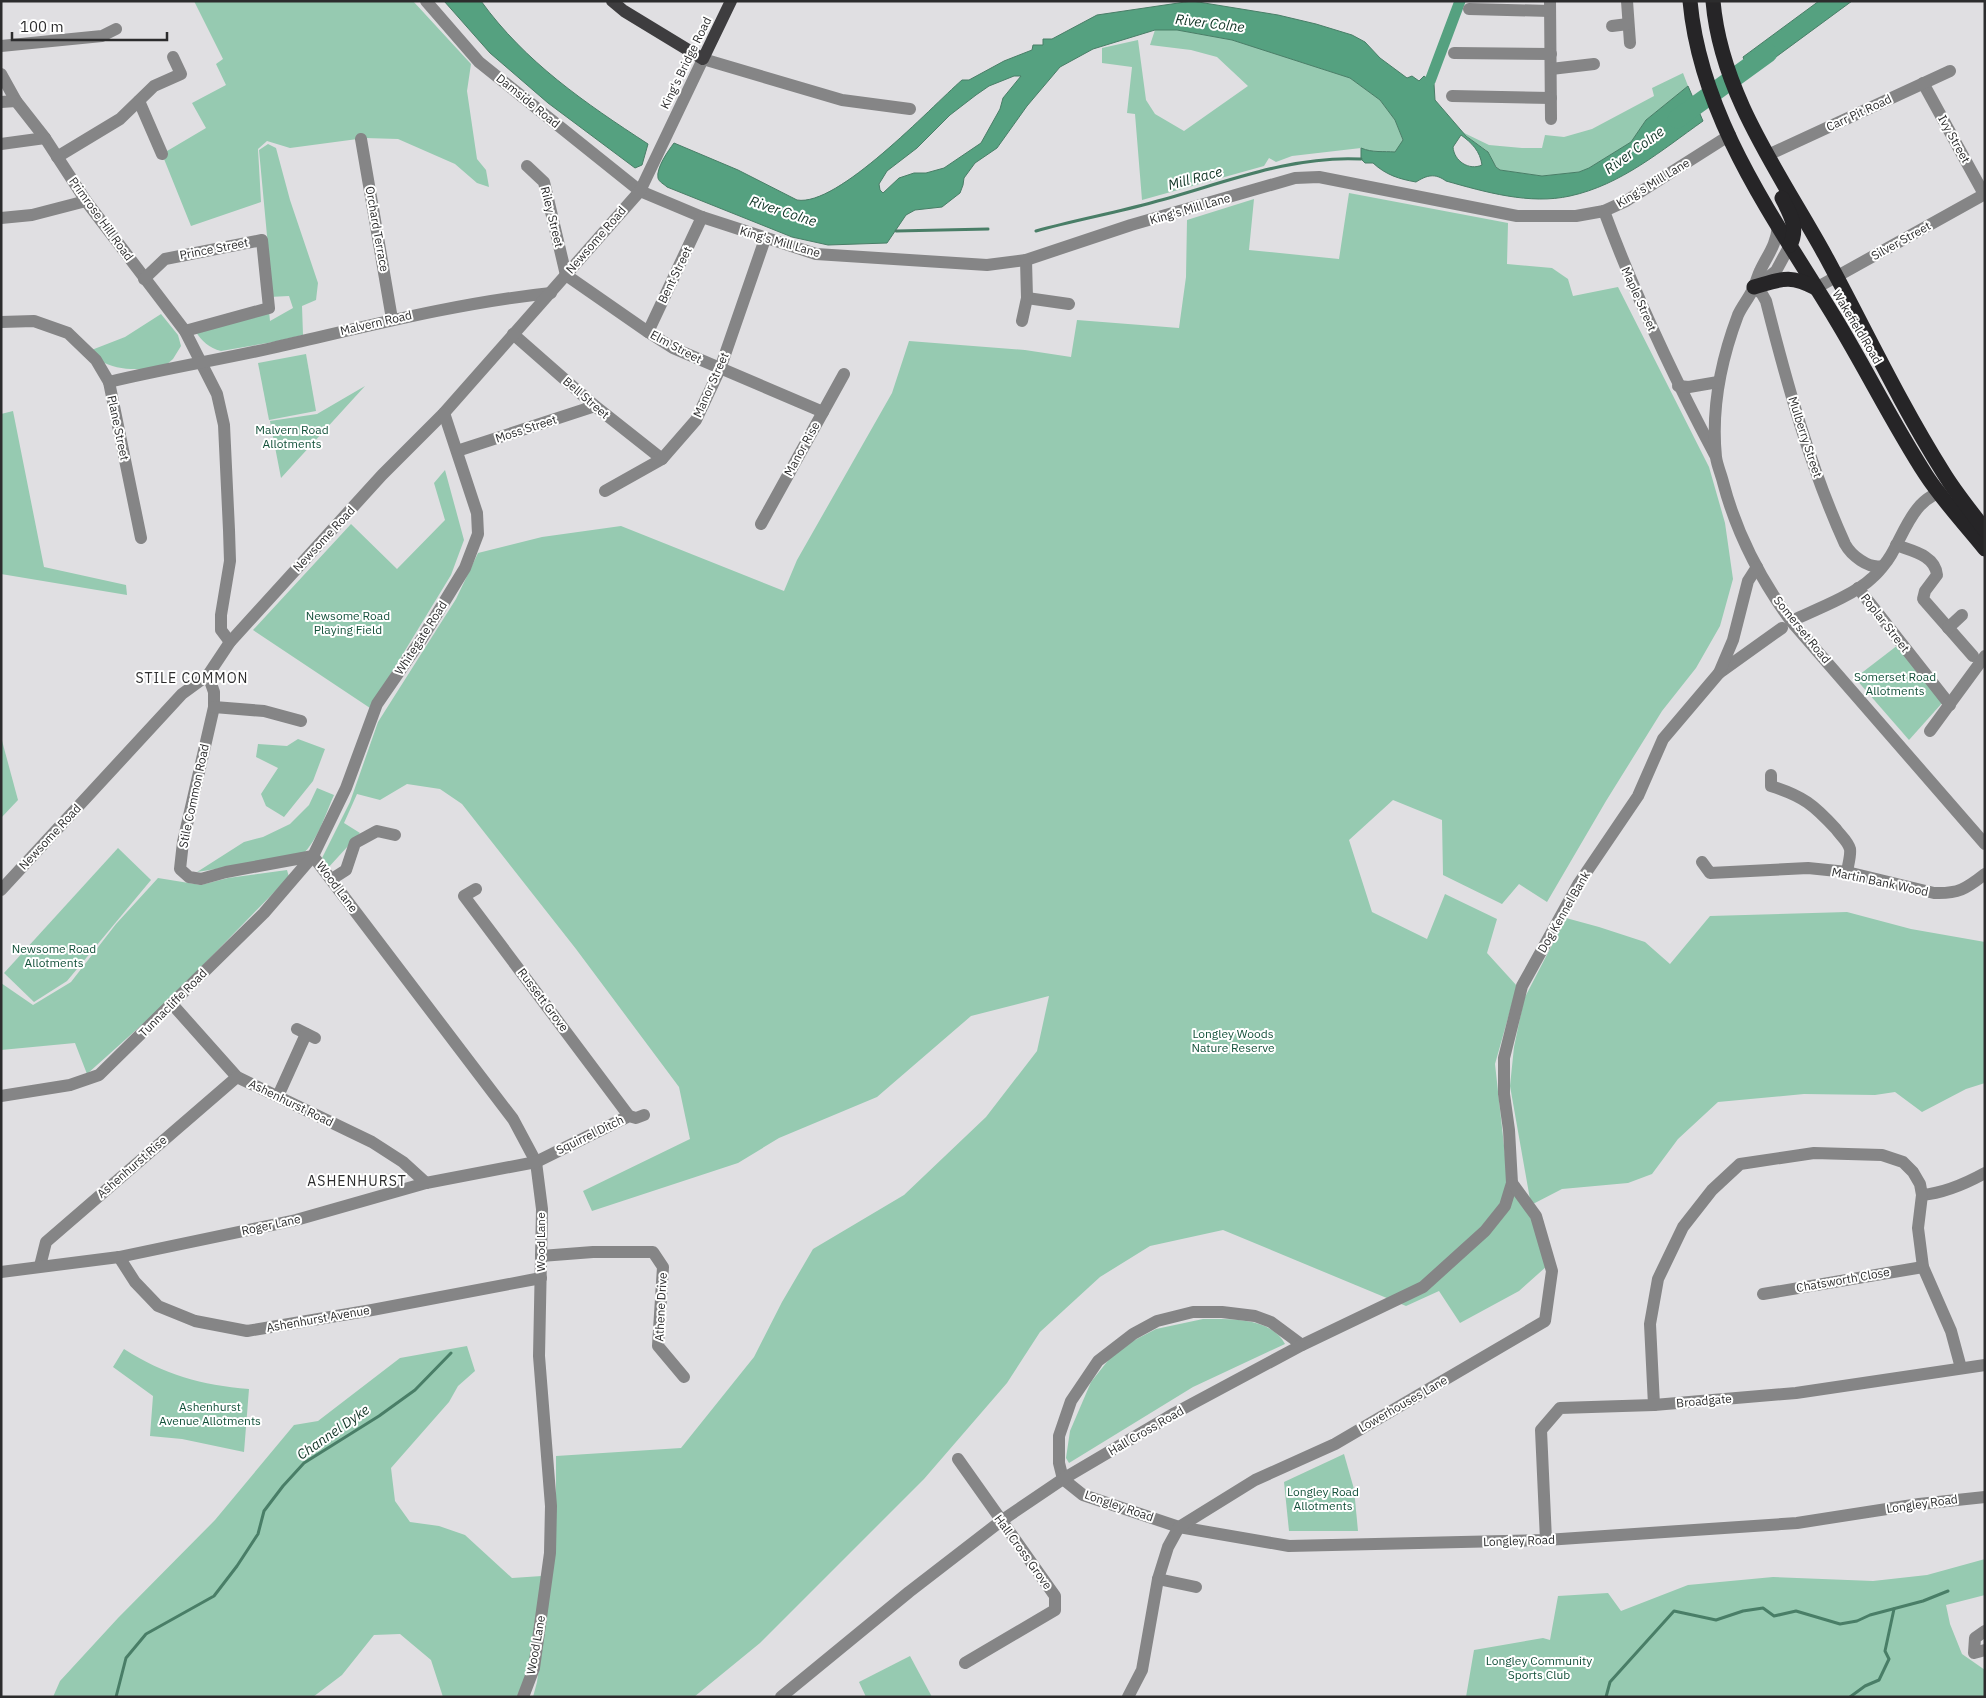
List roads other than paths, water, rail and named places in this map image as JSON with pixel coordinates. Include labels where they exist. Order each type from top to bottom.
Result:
[{"type":"highway","name":"Wakefield Road","points":[[1690,1],[1693,27],[1704,74],[1718,112],[1750,177],[1849,341],[1913,454],[1938,492],[1985,548]]},
{"type":"highway","name":"Wakefield Road","points":[[1713,1],[1717,32],[1725,62],[1739,99],[1774,153],[1836,277],[1919,431],[1942,470],[1985,530]]},
{"type":"highway","points":[[1774,153],[1769,175],[1793,222],[1795,233],[1790,245]]},
{"type":"highway","points":[[1754,287],[1792,278],[1816,288]]},
{"type":"main road","points":[[612,1],[624,11],[703,59]]},
{"type":"main road","name":"King's Bridge Road","points":[[703,59],[731,1]]},
{"type":"street","name":"Damside Road","points":[[426,1],[479,62],[641,188]]},
{"type":"street","points":[[1627,1],[1630,43]]},
{"type":"street","points":[[1469,8],[1547,6],[1551,54],[1551,119]]},
{"type":"street","points":[[1612,26],[1628,24]]},
{"type":"street","points":[[1,46],[102,36],[110,28]]},
{"type":"street","points":[[1454,53],[1551,54]]},
{"type":"street","points":[[57,157],[120,119],[154,86],[181,74],[174,57]]},
{"type":"street","name":"King's Bridge Road","points":[[641,188],[703,59]]},
{"type":"street","points":[[703,59],[842,100],[910,110]]},
{"type":"street","points":[[1551,69],[1594,64]]},
{"type":"street","name":"Carr Pit Road","points":[[1774,153],[1950,71]]},
{"type":"street","name":"Primrose Hill Road","points":[[1,74],[16,101],[44,138],[86,201],[185,331],[202,363]]},
{"type":"street","name":"Ivy Street","points":[[1923,83],[1984,194]]},
{"type":"street","points":[[1452,96],[1551,98]]},
{"type":"street","points":[[1,102],[16,101]]},
{"type":"street","points":[[139,101],[162,154]]},
{"type":"street","name":"King's Mill Lane","points":[[641,188],[702,217],[816,254],[987,265],[1026,260],[1131,226],[1300,178],[1319,178],[1517,216],[1576,216],[1604,211],[1626,201],[1730,135]]},
{"type":"street","points":[[1,144],[44,138]]},
{"type":"street","name":"Orchard Terrace","points":[[361,139],[392,319]]},
{"type":"street","name":"Riley Street","points":[[527,166],[544,182],[566,275]]},
{"type":"street","name":"Newsome Road","points":[[1,890],[182,694],[208,676],[230,642],[382,475],[444,413],[641,188]]},
{"type":"street","name":"Silver Street","points":[[1816,288],[1984,194]]},
{"type":"street","points":[[1,218],[32,215],[86,201]]},
{"type":"street","name":"Maple Street","points":[[1604,211],[1628,274],[1678,386],[1716,457]]},
{"type":"street","name":"Bent Street","points":[[648,332],[702,217]]},
{"type":"street","name":"Somerset Road","points":[[1778,226],[1774,246],[1759,273],[1754,287],[1739,312],[1727,345],[1718,382],[1716,457],[1731,508],[1757,567],[1787,625],[1985,844]]},
{"type":"street","name":"Manor Street","points":[[604,491],[662,459],[696,420],[720,369],[766,239]]},
{"type":"street","name":"Prince Street","points":[[144,279],[165,259],[262,240],[269,308],[185,331]]},
{"type":"street","name":"Somerset Road","points":[[1754,287],[1768,279],[1776,271],[1790,245]]},
{"type":"street","points":[[1022,321],[1027,298],[1026,260]]},
{"type":"street","name":"Elm Street","points":[[566,275],[673,348],[823,412]]},
{"type":"street","name":"Mulberry Street","points":[[1754,287],[1762,294],[1766,302],[1780,358],[1820,484],[1838,529],[1849,551],[1873,566],[1882,566]]},
{"type":"street","name":"Malvern Road","points":[[202,363],[392,319],[496,299],[551,293]]},
{"type":"street","points":[[1027,298],[1069,304]]},
{"type":"street","points":[[1,322],[34,321],[68,333],[96,360],[109,382]]},
{"type":"street","name":"Bell Street","points":[[513,334],[595,406],[662,459]]},
{"type":"street","points":[[202,363],[217,394],[224,425],[230,561],[221,630],[230,642]]},
{"type":"street","name":"Plane Street","points":[[141,538],[109,382],[164,368],[202,363]]},
{"type":"street","name":"Manor Rise","points":[[761,524],[844,374]]},
{"type":"street","points":[[1678,386],[1688,387],[1718,382]]},
{"type":"street","name":"Moss Street","points":[[457,451],[595,406]]},
{"type":"street","name":"Whitegate Road","points":[[313,856],[346,788],[377,704],[465,568],[478,534],[477,512],[444,413]]},
{"type":"street","points":[[1938,492],[1957,492]]},
{"type":"street","name":"Dog Kennel Bank","points":[[1512,1184],[1510,1130],[1504,1094],[1504,1058],[1522,986],[1579,883],[1638,796],[1663,739],[1719,674],[1787,625],[1858,588],[1872,578],[1886,563],[1917,509],[1938,492]]},
{"type":"street","points":[[1896,545],[1932,561],[1938,574],[1925,591],[1923,599],[1948,628],[1979,656],[1950,705],[1930,732]]},
{"type":"street","name":"Dog Kennel Bank","points":[[1719,674],[1733,640],[1748,581],[1757,567]]},
{"type":"street","name":"Poplar Street","points":[[1858,588],[1950,705]]},
{"type":"street","points":[[1948,628],[1962,615]]},
{"type":"street","name":"Stile Common Road","points":[[208,676],[214,692],[214,707],[183,842],[180,869],[188,877],[201,879],[226,872],[313,856]]},
{"type":"street","points":[[214,707],[264,711],[301,721]]},
{"type":"street","points":[[1768,784],[1794,793],[1806,800],[1845,839],[1850,848],[1847,872]]},
{"type":"street","points":[[332,880],[346,870],[356,843],[377,831],[395,835]]},
{"type":"street","name":"Wood Lane","points":[[313,856],[513,1119],[536,1162],[542,1209],[539,1356],[551,1506],[550,1553],[534,1668],[523,1697]]},
{"type":"street","name":"Tunnacliffe Road","points":[[1,1096],[70,1086],[99,1075],[264,913],[313,856]]},
{"type":"street","name":"Martin Bank Wood","points":[[1702,862],[1706,878],[1808,868],[1847,872],[1934,893],[1948,894],[1961,892],[1985,874]]},
{"type":"street","name":"Russett Grove","points":[[476,890],[464,896],[629,1116]]},
{"type":"street","name":"Ashenhurst Road","points":[[172,1004],[237,1077],[372,1142],[403,1162],[426,1183]]},
{"type":"street","points":[[278,1096],[306,1033]]},
{"type":"street","name":"Ashenhurst Rise","points":[[40,1266],[46,1242],[237,1077]]},
{"type":"street","name":"Squirrel Ditch","points":[[536,1162],[629,1116],[636,1118],[644,1115]]},
{"type":"street","points":[[1654,1405],[1650,1324],[1658,1279],[1683,1227],[1712,1190],[1740,1164],[1814,1152],[1882,1155],[1903,1162],[1913,1172],[1920,1184],[1922,1195],[1918,1228],[1923,1267],[1951,1331],[1961,1368]]},
{"type":"street","name":"Roger Lane","points":[[1,1272],[119,1257],[296,1220],[426,1183],[536,1162]]},
{"type":"street","points":[[1922,1195],[1938,1194],[1958,1187],[1985,1173]]},
{"type":"street","name":"Hall Cross Road","points":[[781,1697],[909,1592],[1001,1521],[1064,1479],[1175,1413],[1302,1345],[1423,1287],[1485,1231],[1505,1206],[1512,1184]]},
{"type":"street","name":"Lowerhouses Lane","points":[[1179,1526],[1255,1480],[1335,1444],[1545,1321],[1552,1271],[1536,1216],[1512,1184]]},
{"type":"street","name":"Athene Drive","points":[[541,1256],[593,1252],[653,1252],[663,1267],[658,1346],[684,1377]]},
{"type":"street","name":"Ashenhurst Avenue","points":[[119,1257],[134,1282],[158,1306],[195,1320],[247,1331],[372,1310],[541,1278]]},
{"type":"street","name":"Chatsworth Close","points":[[1763,1294],[1923,1267]]},
{"type":"street","points":[[1064,1479],[1060,1463],[1059,1436],[1071,1401],[1098,1362],[1133,1334],[1157,1321],[1193,1312],[1222,1312],[1255,1316],[1271,1322],[1302,1345]]},
{"type":"street","name":"Broadgate","points":[[1546,1540],[1541,1430],[1560,1408],[1654,1405],[1796,1393],[1985,1365]]},
{"type":"street","name":"Hall Cross Grove","points":[[958,1459],[1055,1596],[1055,1610],[965,1663]]},
{"type":"street","name":"Longley Road","points":[[1064,1479],[1083,1495],[1179,1526],[1289,1546],[1546,1540],[1797,1523],[1919,1504],[1985,1497]]},
{"type":"street","points":[[1128,1697],[1142,1670],[1158,1578],[1168,1547],[1179,1526]]},
{"type":"street","points":[[1158,1578],[1196,1587]]},
{"type":"street","points":[[1985,1631],[1975,1638],[1974,1653],[1985,1650]]},
{"type":"water","points":[[444,1],[481,1],[517,43],[557,80],[648,144],[642,165],[635,168],[548,103],[490,53]]},
{"type":"water","points":[[1192,1],[1278,15],[1352,35],[1365,42],[1380,58],[1407,78],[1412,76],[1419,81],[1424,76],[1434,84],[1435,100],[1466,136],[1488,152],[1496,167],[1500,170],[1542,176],[1579,172],[1589,168],[1631,142],[1646,120],[1688,86],[1703,121],[1656,155],[1624,175],[1589,191],[1570,196],[1539,199],[1508,196],[1446,181],[1435,176],[1427,176],[1416,182],[1393,176],[1373,163],[1365,163],[1361,159],[1361,148],[1365,150],[1395,152],[1403,140],[1395,120],[1380,100],[1350,78],[1232,40],[1177,30],[1155,30],[1093,49],[1060,67],[1027,106],[997,148],[975,163],[964,178],[960,193],[942,207],[915,210],[906,215],[887,243],[828,245],[792,237],[667,187],[658,178],[661,165],[674,143],[738,170],[797,200],[815,198],[836,188],[883,153],[962,80],[969,80],[1004,61],[1032,50],[1033,45],[1043,45],[1043,39],[1052,39],[1097,15]],"holes":[[[1014,76],[1021,76],[1003,98],[1000,109],[981,143],[944,168],[926,173],[914,173],[899,178],[883,193],[880,190],[879,184],[887,171],[917,148],[950,115],[989,86]],[[1461,135],[1475,148],[1482,165],[1477,167],[1467,166],[1456,157],[1453,147]]]},
{"type":"water","points":[[1819,1],[1852,1],[1750,76],[1743,57]]},
{"type":"waterway","points":[[1430,81],[1460,1]]},
{"type":"waterway","name":"River Colne","points":[[1677,119],[1768,53]]},
{"type":"waterway","name":"Mill Race","points":[[1036,231],[1139,206],[1282,166],[1335,159],[1361,159]]},
{"type":"waterway","name":"Mill Race","points":[[896,231],[988,229]]},
{"type":"waterway","name":"Channel Dyke","points":[[116,1697],[126,1658],[146,1634],[214,1596],[258,1534],[264,1511],[304,1463],[379,1416],[415,1390],[451,1353]]},
{"type":"waterway","points":[[1606,1697],[1610,1682],[1674,1611],[1716,1620],[1743,1611],[1763,1608],[1774,1616],[1796,1611],[1840,1624],[1857,1621],[1870,1615],[1923,1601],[1948,1591]]},
{"type":"waterway","points":[[1850,1697],[1865,1686],[1879,1680],[1889,1659],[1885,1651],[1894,1609]]},
{"type":"district","name":"STILE COMMON","points":[[192,678]]},
{"type":"district","name":"ASHENHURST","points":[[357,1181]]},
{"type":"park label","name":"Malvern Road Allotments","points":[[292,437]]},
{"type":"park label","name":"Newsome Road Playing Field","points":[[348,623]]},
{"type":"park label","name":"Somerset Road Allotments","points":[[1895,684]]},
{"type":"park label","name":"Newsome Road Allotments","points":[[54,956]]},
{"type":"park label","name":"Longley Woods Nature Reserve","points":[[1233,1041]]},
{"type":"park label","name":"Ashenhurst Avenue Allotments","points":[[210,1414]]},
{"type":"park label","name":"Longley Road Allotments","points":[[1323,1499]]},
{"type":"park label","name":"Longley Community Sports Club","points":[[1539,1668]]}]
